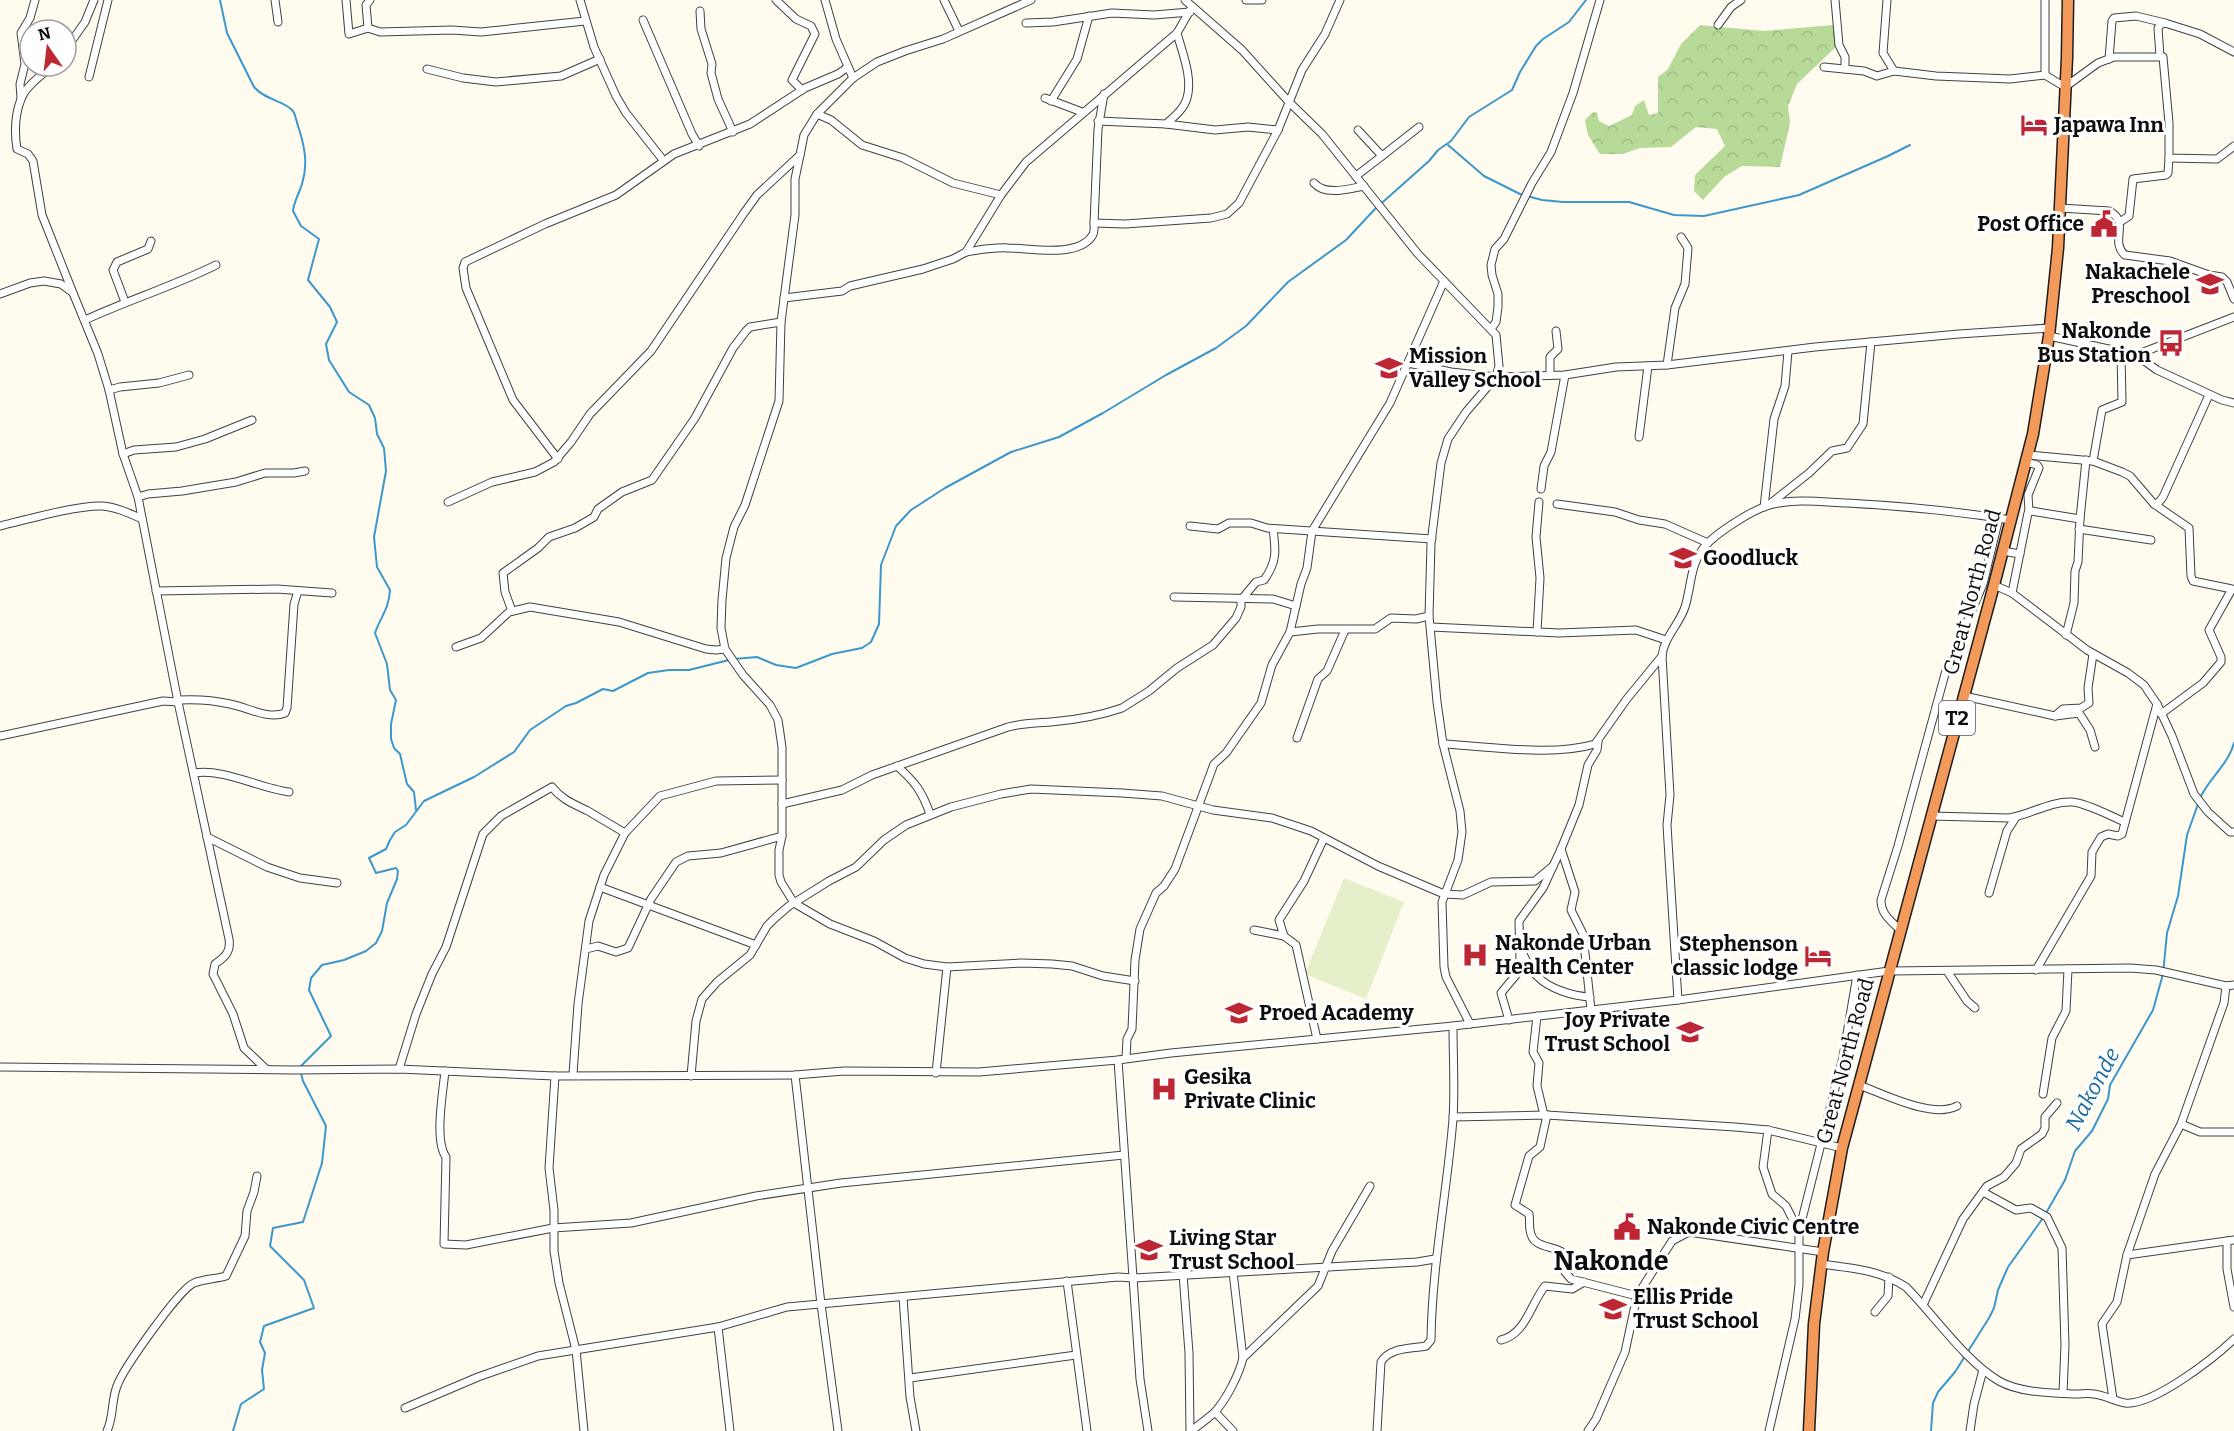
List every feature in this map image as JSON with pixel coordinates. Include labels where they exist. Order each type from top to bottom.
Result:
[{"type":"highway","name":"Great North Road","points":[[1809,1431],[1814,1324],[1822,1258],[1842,1148],[2011,520],[2023,494],[2049,332],[2060,208],[2067,0]]},
{"type":"street","points":[[21,101],[20,84],[25,64],[21,33],[30,18],[35,0]]},
{"type":"street","points":[[78,32],[85,22],[94,0]]},
{"type":"street","points":[[90,77],[108,0]]},
{"type":"street","points":[[275,0],[278,22]]},
{"type":"street","points":[[346,0],[350,34],[368,28],[380,32],[452,30],[481,32],[585,21]]},
{"type":"street","points":[[368,28],[366,5],[370,0]]},
{"type":"street","points":[[580,0],[585,21],[616,96],[626,113],[663,160]]},
{"type":"street","points":[[776,0],[796,19],[811,26],[815,34],[792,80],[802,90]]},
{"type":"street","points":[[825,0],[836,39],[853,78]]},
{"type":"street","points":[[944,0],[960,31]]},
{"type":"street","points":[[1031,0],[943,39],[905,51],[878,63],[853,78],[817,114],[804,135],[795,179],[795,215],[781,322],[779,401],[745,505],[736,519],[726,558],[721,628],[727,652],[774,711],[782,747],[782,836],[779,850],[779,875],[794,903],[830,924],[874,941],[905,958],[924,964],[947,967],[1022,963],[1052,964],[1072,966],[1103,976],[1135,981]]},
{"type":"street","points":[[1026,23],[1112,13],[1154,15],[1189,5],[1197,0]]},
{"type":"street","points":[[1246,0],[1262,0]]},
{"type":"street","points":[[1094,223],[1125,224],[1220,217],[1227,214],[1239,203],[1278,130],[1302,70],[1325,34],[1340,0]]},
{"type":"street","points":[[1491,329],[1496,322],[1498,307],[1498,294],[1491,265],[1495,249],[1503,239],[1551,152],[1573,93],[1600,0]]},
{"type":"street","points":[[1718,25],[1728,11],[1741,0]]},
{"type":"street","points":[[1835,0],[1839,45],[1845,57],[1845,69]]},
{"type":"street","points":[[1887,0],[1883,53],[1894,71]]},
{"type":"street","points":[[2045,0],[2045,75]]},
{"type":"street","points":[[966,252],[1001,195],[1026,162],[1177,33],[1189,5]]},
{"type":"street","points":[[1189,5],[1242,50],[1288,102],[1328,140],[1418,254],[1491,329],[1497,340],[1499,366],[1496,377],[1466,412],[1448,439],[1441,463],[1432,539],[1429,616],[1443,744],[1458,803],[1462,832],[1458,860],[1444,894],[1442,912],[1445,973],[1470,1024]]},
{"type":"street","points":[[700,11],[701,29],[712,64],[711,73],[718,99],[734,132]]},
{"type":"street","points":[[1082,112],[1048,99],[1077,59],[1089,16]]},
{"type":"street","points":[[2109,59],[2112,21],[2114,18],[2136,16],[2200,34],[2234,52]]},
{"type":"street","points":[[643,20],[699,146]]},
{"type":"street","points":[[2160,57],[2158,28],[2165,23]]},
{"type":"street","points":[[1166,124],[1182,107],[1188,95],[1187,72],[1177,33]]},
{"type":"street","points":[[1824,67],[1866,71],[1877,76],[1894,71],[1936,76],[2004,79],[2045,75],[2065,87],[2091,68],[2114,57],[2164,57],[2169,173],[2133,179],[2129,216],[2120,222]]},
{"type":"street","points":[[427,69],[463,78],[496,82],[561,76],[600,59]]},
{"type":"street","points":[[558,459],[513,400],[466,288],[463,268],[465,262],[545,224],[616,195],[663,160],[750,124],[802,90],[848,67]]},
{"type":"street","points":[[40,78],[25,92],[21,101],[14,134],[17,149],[28,154],[33,161],[42,215],[98,354],[109,390],[123,454],[138,497],[230,946],[224,958],[215,964],[213,974],[233,1014],[244,1048],[266,1069]]},
{"type":"street","points":[[784,298],[842,291],[850,286],[923,269],[954,259],[966,252],[1006,248],[1072,250],[1091,238],[1094,233],[1098,121],[1104,94]]},
{"type":"street","points":[[817,114],[831,120],[862,145],[903,158],[953,183],[1001,195]]},
{"type":"street","points":[[1098,121],[1166,124],[1220,130],[1243,127],[1278,130]]},
{"type":"street","points":[[1356,176],[1419,127]]},
{"type":"street","points":[[1358,130],[1382,156]]},
{"type":"street","points":[[2169,158],[2217,159],[2234,146]]},
{"type":"street","points":[[448,502],[492,482],[535,472],[558,459],[590,414],[651,351],[757,195],[800,155]]},
{"type":"street","points":[[1314,183],[1318,188],[1326,190],[1364,186]]},
{"type":"street","points":[[2060,208],[2109,211],[2116,215],[2120,222],[2118,245],[2125,255],[2170,261],[2209,275],[2222,277],[2226,280],[2234,299]]},
{"type":"street","points":[[1667,365],[1675,308],[1685,284],[1688,248],[1681,237]]},
{"type":"street","points":[[125,302],[113,270],[114,266],[117,262],[148,249],[151,241]]},
{"type":"street","points":[[85,320],[125,302],[176,284],[216,265]]},
{"type":"street","points":[[0,294],[30,283],[44,281],[61,284],[73,293]]},
{"type":"street","points":[[1148,1431],[1140,1379],[1124,1155],[1122,1059],[1132,1029],[1137,942],[1140,929],[1156,893],[1175,869],[1214,764],[1226,753],[1261,703],[1272,665],[1290,632],[1307,568],[1312,531],[1390,403],[1444,281]]},
{"type":"street","points":[[2136,355],[2234,317]]},
{"type":"street","points":[[512,611],[505,592],[503,573],[538,548],[549,537],[575,528],[594,517],[598,509],[622,492],[651,480],[696,418],[733,348],[746,331],[757,325],[781,322]]},
{"type":"street","points":[[1550,375],[1550,357],[1558,349],[1556,331]]},
{"type":"street","points":[[1408,363],[1450,372],[1496,377],[1565,375],[1616,367],[1667,365],[1952,334],[2049,332],[2136,355],[2157,370],[2209,395],[2234,403]]},
{"type":"street","points":[[1678,1000],[1667,825],[1670,795],[1662,656],[1666,640],[1684,610],[1697,558],[1708,543],[1738,521],[1766,506],[1809,474],[1832,451],[1847,448],[1863,425],[1871,342]]},
{"type":"street","points":[[1766,506],[1774,419],[1785,386],[1788,351]]},
{"type":"street","points":[[2066,636],[2074,603],[2080,519],[2102,410],[2122,402],[2121,352]]},
{"type":"street","points":[[1639,437],[1648,366]]},
{"type":"street","points":[[109,390],[189,375]]},
{"type":"street","points":[[1541,489],[1544,466],[1551,452],[1565,375]]},
{"type":"street","points":[[2154,504],[2163,497],[2209,395]]},
{"type":"street","points":[[123,454],[134,450],[176,447],[205,439],[252,420]]},
{"type":"street","points":[[2027,458],[2090,461],[2126,474],[2154,504],[2190,529],[2193,580],[2231,588],[2232,590],[2209,630],[2221,662],[2204,683],[2161,714]]},
{"type":"street","points":[[138,497],[236,482],[265,473],[304,471]]},
{"type":"street","points":[[2012,593],[2029,512],[2023,494]]},
{"type":"street","points":[[1766,506],[1786,502],[1820,501],[1917,507],[2011,520]]},
{"type":"street","points":[[1537,632],[1540,578],[1536,537],[1539,502]]},
{"type":"street","points":[[1557,504],[1615,512],[1639,520],[1665,524],[1708,543]]},
{"type":"street","points":[[0,526],[101,506],[126,511],[142,519]]},
{"type":"street","points":[[2029,512],[2080,519]]},
{"type":"street","points":[[1900,930],[1884,914],[1881,900],[1945,674],[1983,584],[1999,518]]},
{"type":"street","points":[[1190,526],[1218,529],[1229,523],[1251,523],[1274,529],[1432,539]]},
{"type":"street","points":[[782,804],[842,790],[872,775],[1015,725],[1104,715],[1122,708],[1213,645],[1236,618],[1241,607],[1241,600],[1256,582],[1264,580],[1275,560],[1274,529]]},
{"type":"street","points":[[2079,529],[2151,540]]},
{"type":"street","points":[[2003,550],[2020,554]]},
{"type":"street","points":[[1994,585],[2012,593],[2066,636],[2139,680],[2157,704],[2194,794],[2208,812],[2233,834]]},
{"type":"street","points":[[156,591],[277,589],[332,593]]},
{"type":"street","points":[[0,736],[163,701],[208,700],[274,716],[285,713],[291,663],[294,604],[298,591]]},
{"type":"street","points":[[1174,597],[1274,599],[1296,606]]},
{"type":"street","points":[[456,647],[481,638],[500,619],[512,611],[520,608],[541,608],[603,618],[706,649],[727,652]]},
{"type":"street","points":[[1290,632],[1318,629],[1375,629],[1393,617],[1416,619],[1429,616]]},
{"type":"street","points":[[1431,627],[1559,633],[1636,630],[1666,640]]},
{"type":"street","points":[[1297,738],[1318,679],[1328,671],[1345,630]]},
{"type":"street","points":[[2055,716],[2063,709],[2081,708],[2089,703],[2088,688],[2094,654]]},
{"type":"street","points":[[1509,1020],[1501,993],[1516,975],[1520,961],[1519,921],[1541,892],[1561,849],[1579,805],[1588,765],[1597,750],[1598,742],[1626,700],[1662,656]]},
{"type":"street","points":[[1964,696],[2055,716],[2076,712],[2081,714],[2090,730],[2095,747]]},
{"type":"street","points":[[2036,970],[2091,876],[2092,852],[2101,837],[2108,834],[2120,835],[2157,704]]},
{"type":"street","points":[[1443,744],[1534,749],[1584,747],[1598,742]]},
{"type":"street","points":[[897,766],[917,784],[930,814]]},
{"type":"street","points":[[194,773],[205,771],[218,773],[269,789],[289,792]]},
{"type":"street","points":[[573,1074],[578,1004],[589,921],[600,887],[625,833],[660,796],[716,781],[782,780]]},
{"type":"street","points":[[399,1069],[416,1014],[446,947],[483,834],[501,816],[552,787],[570,803],[625,833]]},
{"type":"street","points":[[691,1076],[696,1021],[702,999],[717,982],[750,955],[767,926],[794,903],[856,867],[892,834],[930,814],[1001,794],[1031,789],[1090,790],[1162,796],[1199,807],[1272,818],[1295,825],[1378,866],[1444,894],[1462,895],[1491,882],[1535,881],[1553,866]]},
{"type":"street","points":[[1931,816],[2016,817],[2050,805],[2074,802],[2125,822]]},
{"type":"street","points":[[1989,893],[2007,831],[2016,817]]},
{"type":"street","points":[[586,949],[598,946],[616,952],[628,948],[648,905],[671,868],[681,858],[721,853],[782,836]]},
{"type":"street","points":[[207,837],[267,867],[300,878],[337,883]]},
{"type":"street","points":[[1284,936],[1279,920],[1304,881],[1324,838]]},
{"type":"street","points":[[1561,849],[1575,892],[1571,910],[1582,934],[1592,1010]]},
{"type":"street","points":[[600,887],[756,945]]},
{"type":"street","points":[[1254,930],[1284,936],[1294,942],[1298,950],[1317,1039]]},
{"type":"street","points":[[1520,947],[1530,967],[1539,978],[1572,995],[1590,997]]},
{"type":"street","points":[[936,1073],[947,967]]},
{"type":"street","points":[[0,1067],[399,1069],[555,1076],[573,1074],[795,1076],[844,1071],[936,1073],[1014,1070],[1537,1017],[1889,971],[2130,968],[2156,970],[2230,986],[2181,1124],[2156,1174],[2127,1255],[2118,1302],[2102,1326],[2113,1399]]},
{"type":"street","points":[[2043,1094],[2052,1038],[2066,1011],[2068,969]]},
{"type":"street","points":[[1947,970],[1967,1001],[1975,1008]]},
{"type":"street","points":[[1769,1431],[1795,1318],[1799,1285],[1799,1231],[1843,1057],[1857,975]]},
{"type":"street","points":[[1537,1017],[1533,1052],[1539,1063],[1538,1086],[1545,1115],[1540,1147],[1529,1156],[1515,1203],[1529,1214],[1530,1230],[1534,1240],[1539,1245],[1559,1250],[1564,1256],[1563,1265],[1568,1276],[1637,1296]]},
{"type":"street","points":[[1377,1431],[1384,1357],[1390,1352],[1426,1346],[1431,1340],[1435,1258],[1453,1117],[1453,1026]]},
{"type":"street","points":[[445,1071],[440,1141],[442,1152],[446,1157],[444,1244],[466,1245],[553,1228],[631,1223],[756,1196],[841,1183],[1124,1155]]},
{"type":"street","points":[[555,1076],[549,1168],[554,1210],[554,1251],[576,1350],[584,1431]]},
{"type":"street","points":[[795,1076],[838,1431]]},
{"type":"street","points":[[1859,1084],[1921,1107],[1945,1111],[1957,1106]]},
{"type":"street","points":[[1923,1305],[1963,1219],[1989,1184],[2004,1177],[2016,1163],[2021,1149],[2042,1134],[2045,1128],[2045,1117],[2057,1103]]},
{"type":"street","points":[[1453,1117],[1545,1115],[1681,1123],[1768,1131],[1842,1148]]},
{"type":"street","points":[[2181,1124],[2200,1132],[2234,1132]]},
{"type":"street","points":[[1768,1131],[1762,1159],[1763,1167],[1772,1194],[1786,1206],[1799,1231]]},
{"type":"street","points":[[107,1431],[112,1420],[117,1385],[151,1331],[192,1283],[226,1276],[245,1236],[247,1211],[257,1176]]},
{"type":"street","points":[[1243,1358],[1318,1286],[1332,1251],[1370,1186]]},
{"type":"street","points":[[1983,1192],[2016,1210],[2031,1208],[2047,1217],[2062,1248],[2065,1345],[2063,1393]]},
{"type":"street","points":[[1588,1431],[1596,1419],[1625,1352],[1637,1296],[1672,1241],[1686,1233],[1798,1248],[1822,1258],[1889,1277],[1906,1287],[1983,1370],[2001,1382],[2026,1389],[2094,1394],[2125,1403],[2134,1402],[2158,1392],[2201,1368],[2234,1339]]},
{"type":"street","points":[[2127,1255],[2231,1241],[2227,1269],[2234,1307]]},
{"type":"street","points":[[405,1408],[478,1377],[538,1356],[718,1327],[787,1306],[903,1298],[1118,1276],[1134,1278],[1327,1268],[1417,1262],[1435,1258]]},
{"type":"street","points":[[1191,1431],[1215,1412],[1235,1382],[1243,1358],[1233,1272]]},
{"type":"street","points":[[1183,1275],[1191,1431]]},
{"type":"street","points":[[1875,1312],[1887,1297],[1889,1277]]},
{"type":"street","points":[[1067,1281],[1087,1431]]},
{"type":"street","points":[[1501,1340],[1519,1331],[1545,1286],[1572,1289],[1584,1282]]},
{"type":"street","points":[[903,1298],[910,1397],[916,1431]]},
{"type":"street","points":[[718,1327],[730,1431]]},
{"type":"street","points":[[910,1378],[1076,1355]]},
{"type":"street","points":[[1970,1431],[1983,1370]]},
{"type":"street","points":[[1215,1412],[1233,1431]]},
{"type":"green space","points":[[1700,25],[1764,31],[1833,25],[1837,46],[1797,84],[1788,106],[1790,123],[1780,167],[1742,166],[1724,177],[1703,200],[1694,191],[1695,175],[1725,146],[1717,129],[1696,127],[1671,147],[1640,148],[1623,154],[1600,154],[1588,135],[1585,120],[1593,112],[1597,113],[1599,121],[1609,126],[1632,115],[1635,106],[1644,100],[1649,115],[1658,113],[1658,77],[1668,69],[1681,44]]},
{"type":"green space","points":[[1344,878],[1404,902],[1366,999],[1305,974]]},
{"type":"waterway","points":[[220,0],[227,33],[254,87],[264,95],[289,107],[295,115],[303,143],[305,163],[304,177],[293,211],[301,226],[319,239],[308,280],[330,307],[337,322],[326,344],[329,360],[349,392],[369,405],[375,418],[377,434],[384,448],[386,471],[374,537],[377,567],[390,590],[386,607],[375,633],[387,664],[390,690],[396,700],[391,724],[391,739],[394,748],[400,754],[407,784],[414,792],[416,810]]},
{"type":"waterway","points":[[734,659],[757,657],[776,665],[796,668],[832,654],[862,648],[871,642],[879,624],[881,565],[896,526],[911,510],[945,488],[1011,452],[1059,437],[1103,413],[1216,348],[1246,326],[1288,282],[1346,240],[1375,209],[1429,161],[1438,150],[1451,141],[1469,117],[1512,90],[1536,46],[1569,22],[1586,0]]},
{"type":"waterway","points":[[1448,145],[1484,176],[1522,195]]},
{"type":"waterway","points":[[1527,196],[1563,202],[1629,202],[1674,215],[1704,216],[1799,195],[1910,145]]},
{"type":"waterway","points":[[300,1067],[331,1036],[309,990],[311,978],[322,965],[344,960],[366,951],[376,943],[382,931],[387,903],[398,871],[396,868],[376,873],[369,858],[386,849],[395,832],[406,825],[424,801],[474,777],[514,752],[530,730],[566,706],[603,689],[613,691],[648,673],[689,670],[729,660]]},
{"type":"waterway","name":"Nakonde","points":[[2200,798],[2227,758],[2234,743]]},
{"type":"waterway","name":"Nakonde","points":[[2046,1213],[2065,1180],[2075,1151],[2092,1131],[2108,1099],[2110,1085],[2153,1010],[2163,974],[2167,933],[2178,896],[2187,835],[2198,804]]},
{"type":"waterway","points":[[233,1431],[241,1404],[264,1389],[262,1370],[265,1353],[260,1342],[264,1326],[314,1308],[304,1280],[270,1246],[273,1228],[303,1222],[322,1163],[326,1126],[301,1073]]},
{"type":"waterway","name":"Nakonde","points":[[1931,1431],[1933,1403],[1938,1392],[1955,1372],[1989,1318],[2008,1267],[2043,1218]]},
{"type":"place","name":"Japawa Inn","points":[[2034,125]]},
{"type":"place","name":"Post Office","points":[[2104,224]]},
{"type":"place","name":"Nakachele Preschool","points":[[2210,284]]},
{"type":"place","name":"Nakonde Bus Station","points":[[2171,343]]},
{"type":"place","name":"Mission Valley School","points":[[1389,368]]},
{"type":"place","name":"Goodluck","points":[[1683,558]]},
{"type":"place","name":"Nakonde Urban Health Center","points":[[1475,955]]},
{"type":"place","name":"Stephenson classic lodge","points":[[1818,956]]},
{"type":"place","name":"Proed Academy","points":[[1239,1013]]},
{"type":"place","name":"Joy Private Trust School","points":[[1690,1032]]},
{"type":"place","name":"Gesika Private Clinic","points":[[1164,1089]]},
{"type":"place","name":"Nakonde Civic Centre","points":[[1627,1227]]},
{"type":"place","name":"Living Star Trust School","points":[[1149,1250]]},
{"type":"place","name":"Ellis Pride Trust School","points":[[1613,1309]]},
{"type":"district","name":"Nakonde","points":[[1611,1261]]}]
